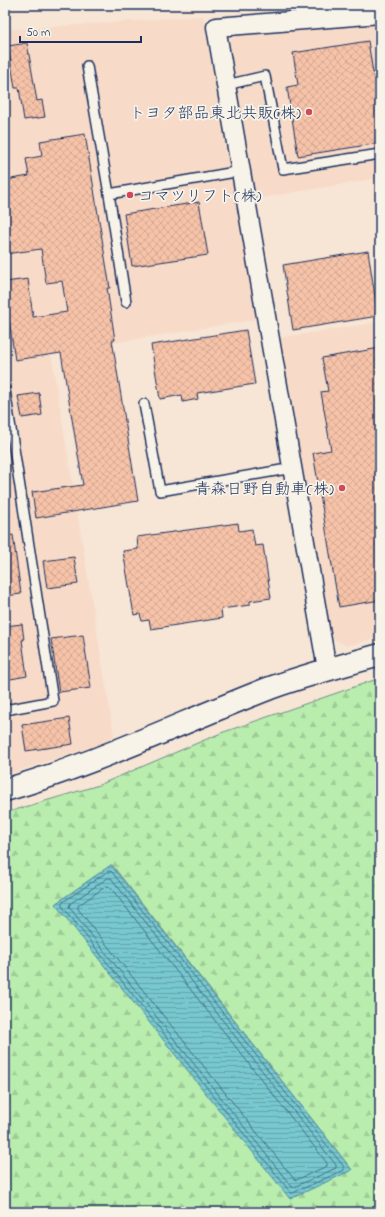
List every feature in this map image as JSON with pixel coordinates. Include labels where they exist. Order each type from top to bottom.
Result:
[{"type":"street","points":[[327,669],[216,27],[380,14]]},
{"type":"street","points":[[5,790],[44,779],[271,688],[327,669],[380,655]]},
{"type":"lane","points":[[87,66],[126,302]]},
{"type":"lane","points":[[226,85],[266,76],[283,169],[380,154]]},
{"type":"lane","points":[[109,194],[241,171]]},
{"type":"lane","points":[[5,390],[52,701],[5,710]]},
{"type":"lane","points":[[144,404],[160,491],[292,468]]},
{"type":"shaded area","name":"コマツリフト(株)","points":[[203,16],[258,319],[51,353],[114,736],[105,743],[5,775],[5,30]]},
{"type":"shaded area","name":"トヨタ部品東北共販(株)","points":[[380,23],[380,178],[254,199],[227,45],[235,34]]},
{"type":"shaded area","name":"青森日野自動車(株)","points":[[380,322],[380,637],[347,646],[330,637],[278,338]]},
{"type":"green space","points":[[380,678],[380,1212],[5,1212],[5,813],[99,785],[221,733]],"holes":[[[112,865],[352,1170],[55,904]]]},
{"type":"water","points":[[111,865],[352,1170],[290,1199],[55,904]]},
{"type":"building","points":[[368,41],[373,73],[380,72],[380,143],[298,156],[287,87],[298,85],[293,53]]},
{"type":"building","points":[[27,43],[37,101],[42,100],[45,117],[24,120],[19,88],[15,88],[8,46]]},
{"type":"building","points":[[85,134],[110,288],[107,288],[115,340],[112,340],[138,501],[36,518],[32,492],[83,485],[61,353],[15,360],[8,313],[5,313],[5,282],[28,279],[33,317],[67,312],[62,281],[46,283],[41,249],[5,254],[5,180],[29,176],[26,159],[42,156],[40,141]]},
{"type":"building","points":[[199,202],[208,255],[132,266],[124,214]]},
{"type":"building","points":[[368,251],[378,316],[293,330],[283,265]]},
{"type":"building","points":[[246,330],[255,384],[197,393],[198,399],[183,402],[182,395],[160,399],[151,345]]},
{"type":"building","points":[[380,348],[380,600],[339,607],[313,453],[331,450],[321,392],[328,391],[322,358]]},
{"type":"building","points":[[39,393],[42,415],[22,418],[18,396]]},
{"type":"building","points":[[238,523],[239,531],[252,529],[255,546],[263,545],[271,598],[250,601],[250,605],[221,609],[222,618],[151,629],[149,620],[142,621],[140,614],[134,615],[123,551],[138,549],[137,537]]},
{"type":"building","points":[[13,535],[21,594],[5,596],[5,536]]},
{"type":"building","points":[[74,557],[78,584],[47,588],[43,561]]},
{"type":"building","points":[[22,624],[24,640],[22,640],[27,676],[5,680],[5,626]]},
{"type":"building","points":[[83,635],[91,688],[59,692],[51,639]]},
{"type":"building","points":[[69,718],[73,744],[26,751],[22,725]]},
{"type":"place","name":"トヨタ部品東北共販(株)","points":[[309,112]]},
{"type":"place","name":"コマツリフト(株)","points":[[130,195]]},
{"type":"place","name":"青森日野自動車(株)","points":[[342,488]]}]
